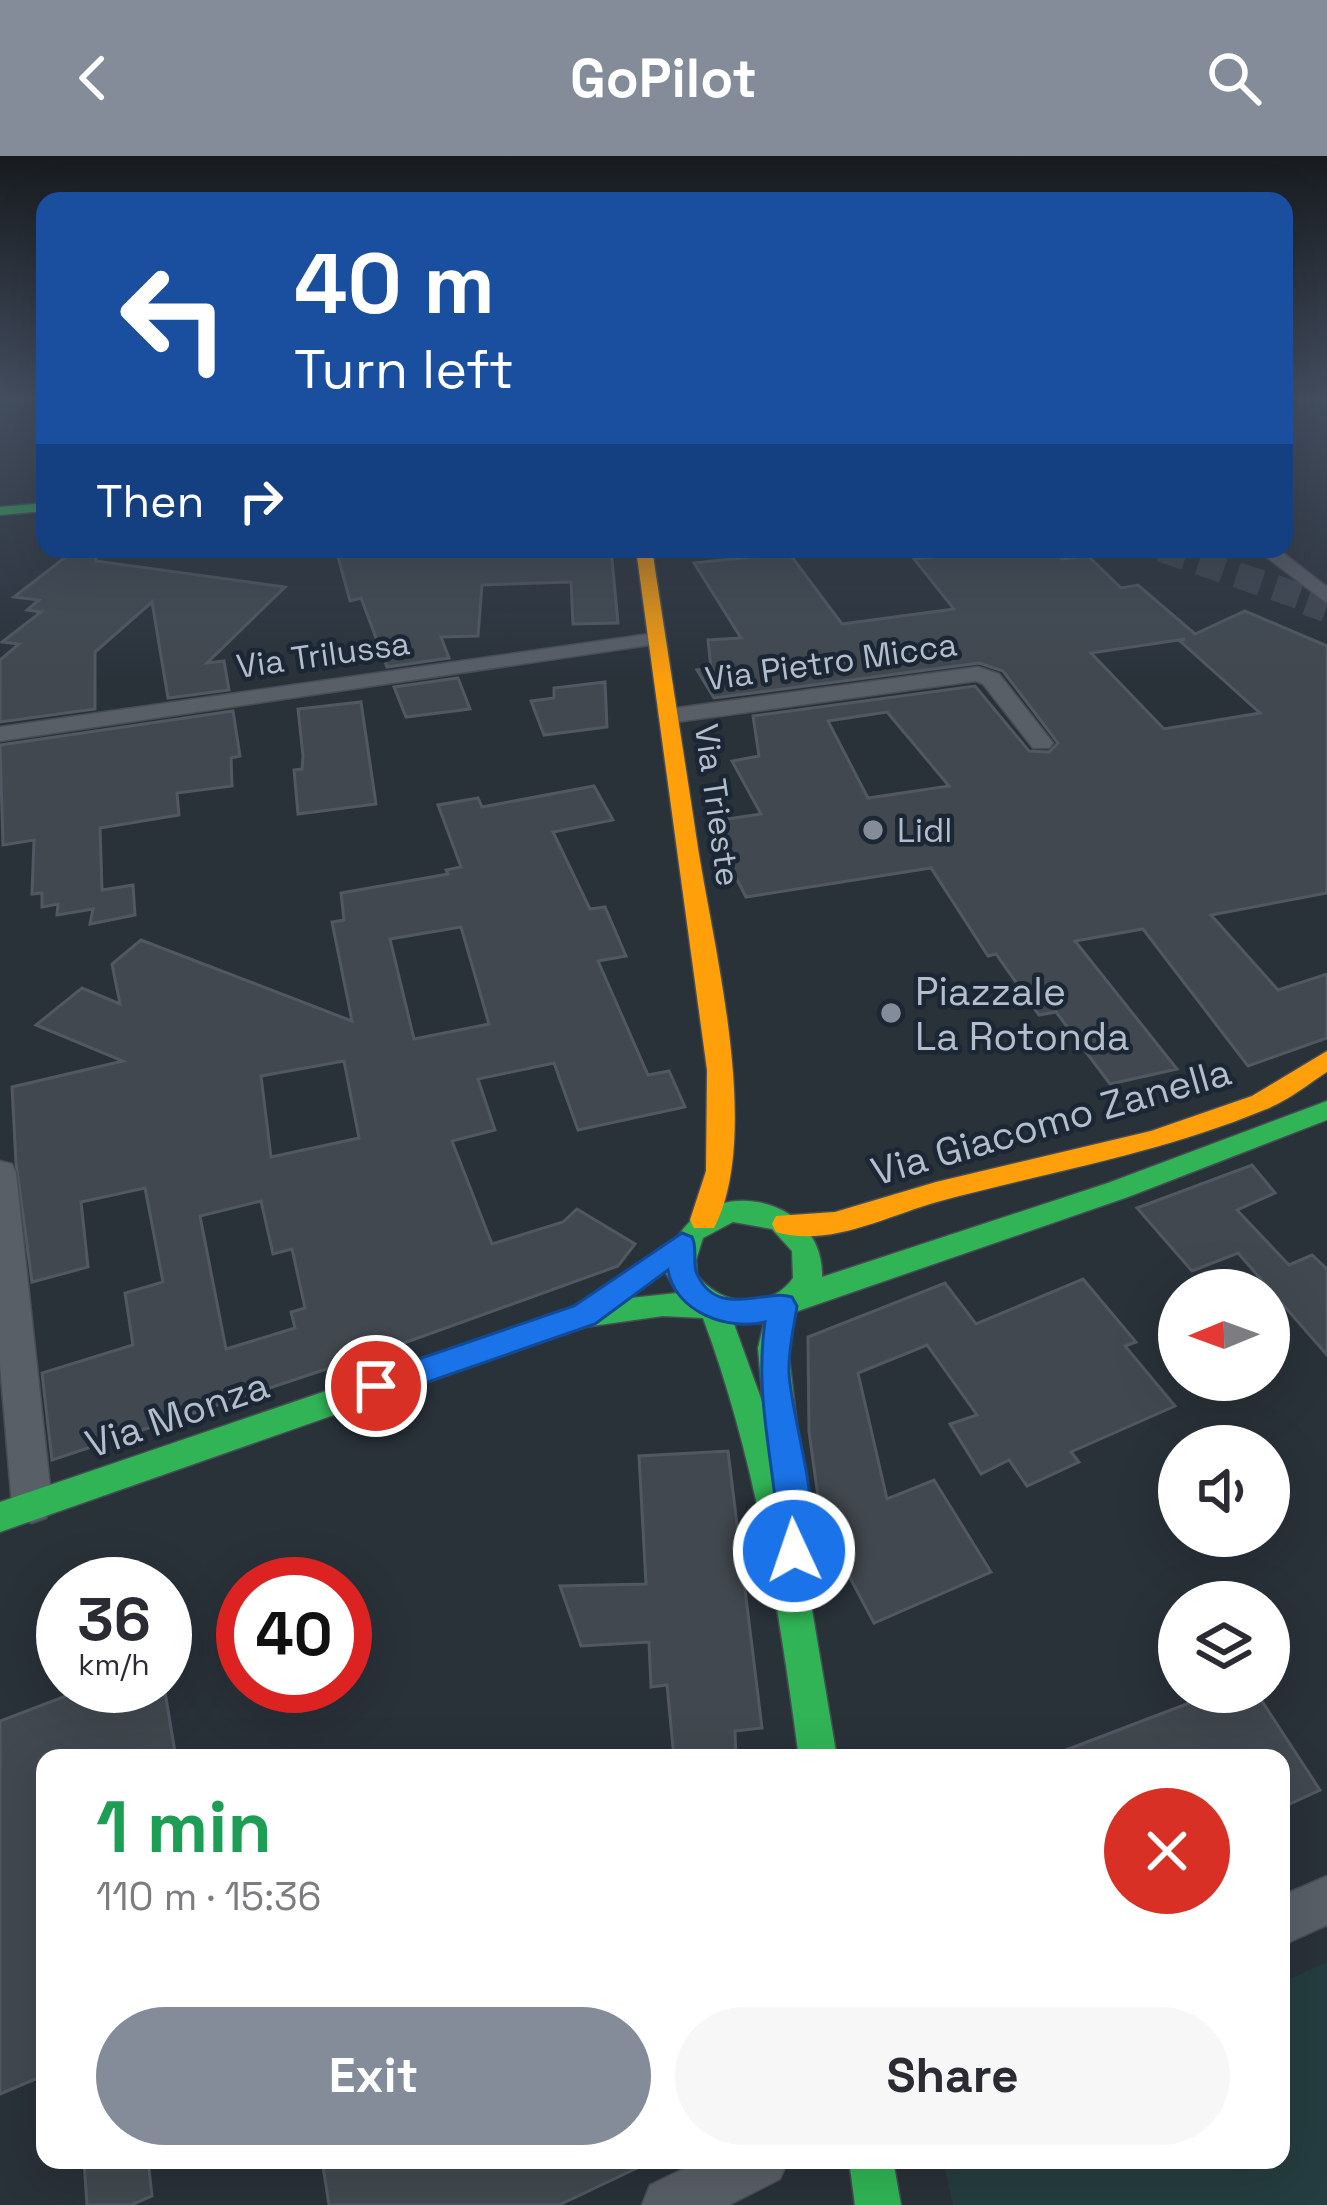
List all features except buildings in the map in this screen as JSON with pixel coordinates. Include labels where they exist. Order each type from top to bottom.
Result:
[{"type":"street","points":[[0,512],[36,508]]},
{"type":"street","name":"Via Trieste","points":[[645,558],[720,1070],[719,1171],[704,1220]]},
{"type":"street","points":[[1277,558],[1327,597]]},
{"type":"street","name":"Via Trilussa","points":[[0,734],[656,639]]},
{"type":"street","name":"Via Pietro Micca","points":[[669,716],[978,674],[991,679],[1041,743]]},
{"type":"street","name":"Via Giacomo Zanella","points":[[780,1221],[836,1223],[936,1192],[1155,1140],[1261,1102],[1327,1060]]},
{"type":"street","name":"Via Trieste","points":[[720,1070],[753,1176],[780,1221]]},
{"type":"street","name":"Via Giacomo Zanella","points":[[788,1302],[1118,1190],[1327,1110]]},
{"type":"street","points":[[0,1173],[16,1511]]},
{"type":"street","points":[[788,1302],[746,1315],[713,1307],[694,1294],[682,1277],[682,1245],[704,1220],[740,1210],[780,1221],[800,1238],[808,1260],[807,1277],[788,1302],[773,1370],[792,1505],[795,1598]]},
{"type":"street","name":"Via Monza","points":[[584,1315],[682,1245]]},
{"type":"street","name":"Via Monza","points":[[16,1511],[584,1315],[663,1304],[713,1307]]},
{"type":"street","points":[[713,1307],[741,1373],[795,1598],[817,1749]]},
{"type":"street","points":[[1290,1917],[1327,1900]]},
{"type":"street","points":[[670,2205],[743,2169]]},
{"type":"street","points":[[872,2169],[878,2205]]},
{"type":"green space","points":[[1327,1962],[1327,2205],[953,2205],[945,2169],[1290,2169],[1290,1979]]},
{"type":"tunnel","points":[[1187,558],[1317,602]]},
{"type":"tunnel","points":[[1308,599],[1327,606]]},
{"type":"traffic: fast","points":[[0,511],[36,508]]},
{"type":"traffic: fast","points":[[793,1298],[1118,1190],[1327,1110]]},
{"type":"traffic: fast","points":[[733,1211],[780,1220],[806,1248],[807,1278],[801,1290],[781,1306],[754,1313],[726,1311],[703,1301],[680,1273],[693,1231],[709,1218],[733,1211]]},
{"type":"traffic: fast","points":[[0,1517],[584,1315],[663,1304],[713,1307]]},
{"type":"traffic: fast","points":[[781,1426],[773,1348],[782,1306]]},
{"type":"traffic: fast","points":[[713,1307],[767,1472],[817,1749]]},
{"type":"traffic: fast","points":[[872,2169],[878,2205]]},
{"type":"traffic: slow","points":[[645,558],[720,1070],[719,1171],[704,1220]]},
{"type":"traffic: slow","points":[[786,1224],[835,1223],[936,1192],[1155,1140],[1261,1102],[1327,1060]]},
{"type":"place","name":"Lidl","points":[[873,830]]},
{"type":"place","name":"Piazzale La Rotonda","points":[[891,1013]]},
{"type":"route","points":[[376,1386],[584,1315],[682,1245],[682,1277],[706,1304],[746,1315],[782,1306],[773,1370],[794,1551]]}]
